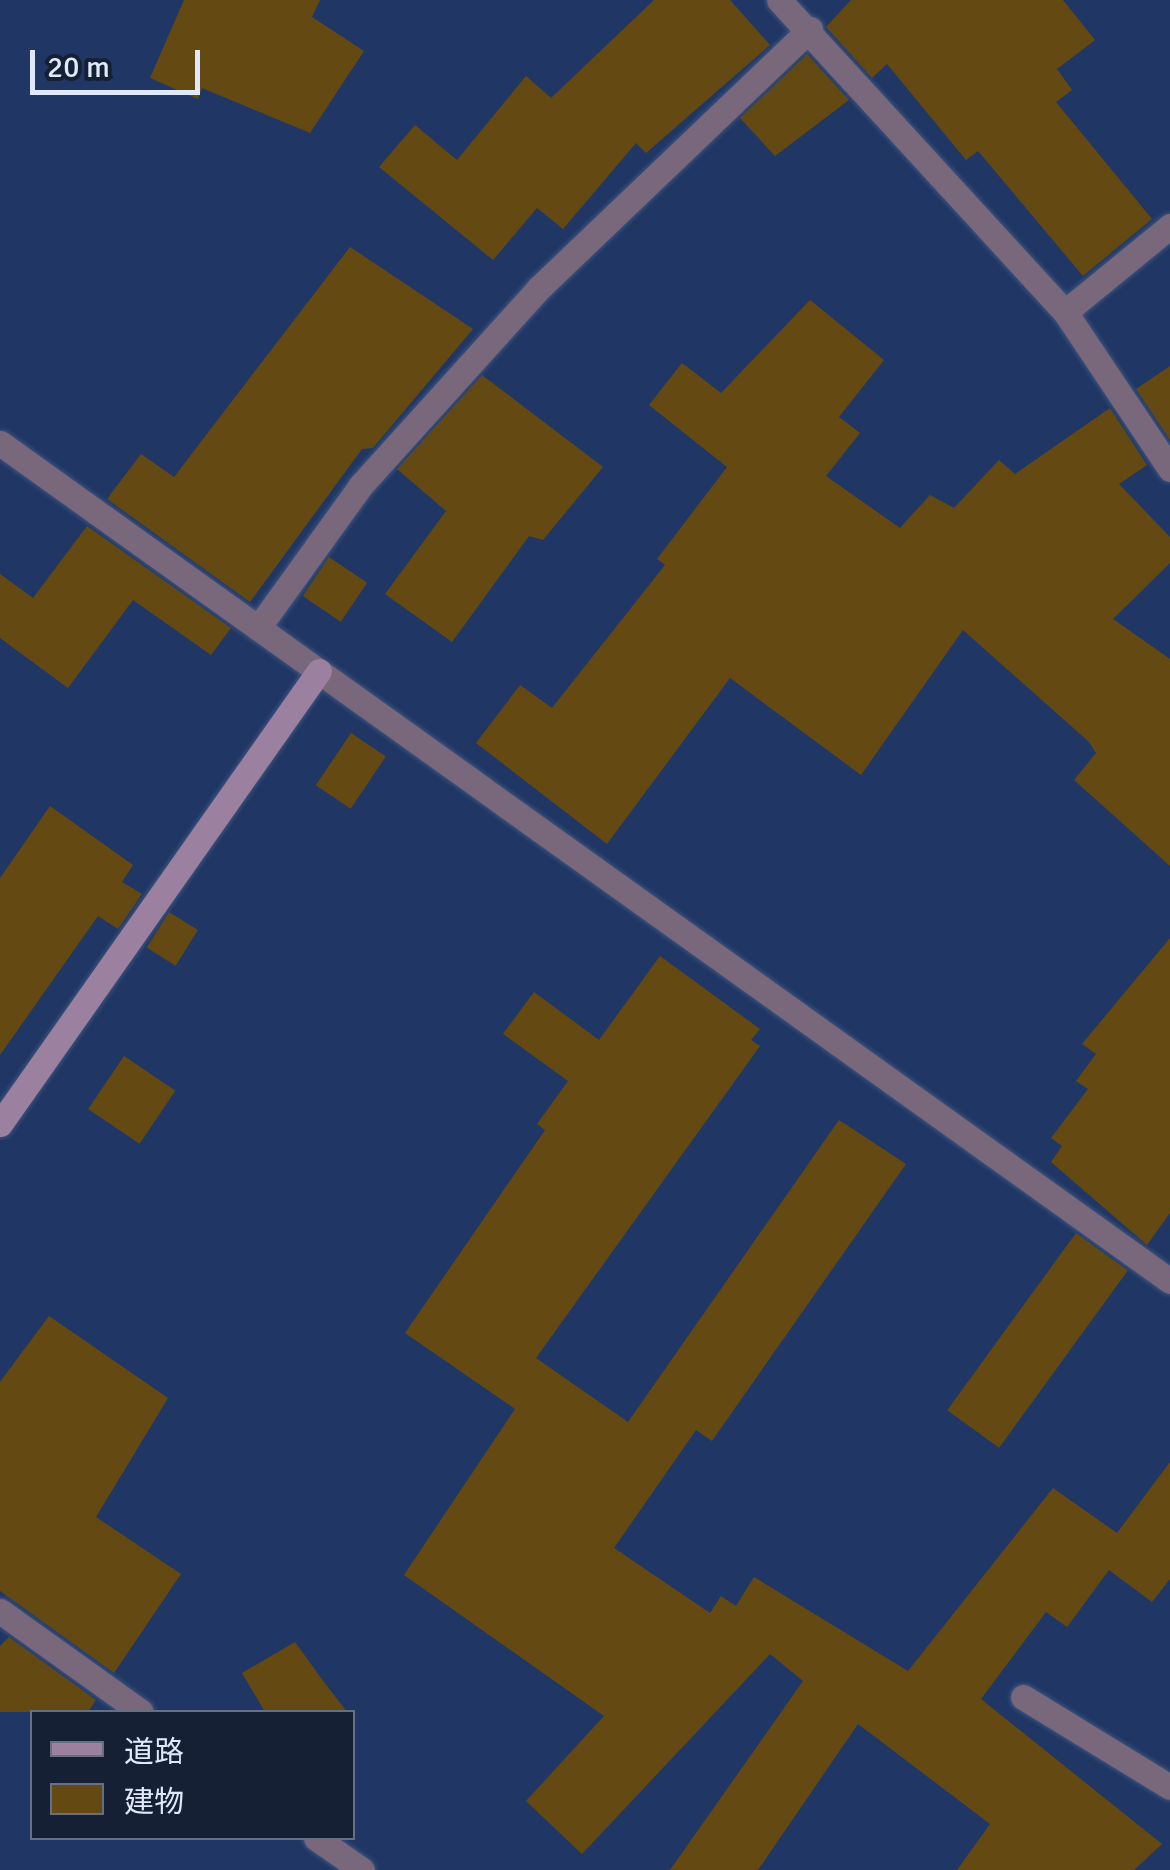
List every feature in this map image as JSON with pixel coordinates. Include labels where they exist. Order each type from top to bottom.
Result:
[{"type":"street","points":[[779,0],[810,29],[1065,312],[1170,469]]},
{"type":"street","points":[[258,628],[362,485],[539,288],[810,29]]},
{"type":"street","points":[[1065,312],[1170,226]]},
{"type":"street","points":[[0,443],[1170,1281]]},
{"type":"street","points":[[0,1124],[319,672]]},
{"type":"street","points":[[0,1612],[139,1710]]},
{"type":"street","points":[[1024,1698],[1170,1788]]},
{"type":"street","points":[[319,1840],[362,1870]]},
{"type":"building","points":[[184,0],[320,0],[312,17],[364,51],[310,133],[202,88],[198,99],[150,78]]},
{"type":"building","points":[[654,0],[730,0],[770,45],[646,153],[636,143],[563,229],[537,208],[493,260],[379,167],[415,125],[457,160],[526,76],[551,98]]},
{"type":"building","points":[[851,0],[1063,0],[1095,40],[1057,69],[1072,90],[1056,102],[1152,219],[1083,276],[978,151],[966,160],[887,64],[872,78],[826,27]]},
{"type":"building","points":[[807,54],[849,100],[775,156],[740,118]]},
{"type":"building","points":[[350,247],[473,329],[373,448],[362,449],[250,602],[107,499],[141,454],[174,477]]},
{"type":"building","points":[[810,300],[884,360],[839,417],[860,433],[826,476],[900,528],[930,495],[954,508],[999,460],[1015,474],[1110,408],[1147,465],[1119,484],[1170,537],[1170,563],[1113,619],[1170,659],[1170,866],[1074,780],[1096,753],[1089,742],[963,630],[861,775],[730,678],[607,844],[476,743],[520,685],[552,708],[665,565],[657,559],[727,467],[649,405],[682,363],[721,393]]},
{"type":"building","points":[[1170,366],[1170,440],[1136,389]]},
{"type":"building","points":[[482,375],[603,467],[543,540],[529,536],[452,642],[385,594],[446,511],[397,469]]},
{"type":"building","points":[[87,526],[231,628],[211,655],[133,600],[68,688],[0,638],[0,574],[33,598]]},
{"type":"building","points":[[329,557],[367,583],[341,622],[303,596]]},
{"type":"building","points":[[351,733],[386,756],[351,809],[316,785]]},
{"type":"building","points":[[50,806],[133,865],[122,882],[142,894],[118,929],[98,916],[0,1055],[0,878]]},
{"type":"building","points":[[169,912],[198,930],[176,966],[147,948]]},
{"type":"building","points":[[1170,938],[1170,1213],[1147,1245],[1051,1162],[1062,1146],[1051,1138],[1088,1089],[1076,1081],[1096,1054],[1082,1044]]},
{"type":"building","points":[[660,956],[760,1029],[751,1040],[760,1046],[536,1358],[628,1422],[839,1120],[906,1164],[712,1441],[696,1430],[614,1548],[710,1613],[721,1596],[736,1606],[754,1577],[908,1671],[1053,1488],[1117,1533],[1170,1462],[1170,1579],[1152,1602],[1109,1570],[1067,1627],[1046,1612],[981,1699],[1162,1844],[1134,1870],[957,1870],[990,1824],[858,1724],[758,1870],[670,1870],[803,1681],[770,1654],[582,1854],[526,1801],[604,1716],[404,1575],[515,1409],[405,1333],[545,1130],[537,1124],[568,1081],[503,1034],[534,992],[599,1040]]},
{"type":"building","points":[[124,1056],[175,1091],[140,1144],[88,1109]]},
{"type":"building","points":[[1076,1233],[1128,1271],[999,1448],[947,1410]]},
{"type":"building","points":[[49,1316],[168,1398],[96,1517],[181,1574],[114,1673],[0,1591],[0,1382]]},
{"type":"building","points":[[9,1637],[96,1700],[89,1710],[0,1712],[0,1646]]},
{"type":"building","points":[[295,1642],[346,1710],[264,1710],[242,1673]]}]
